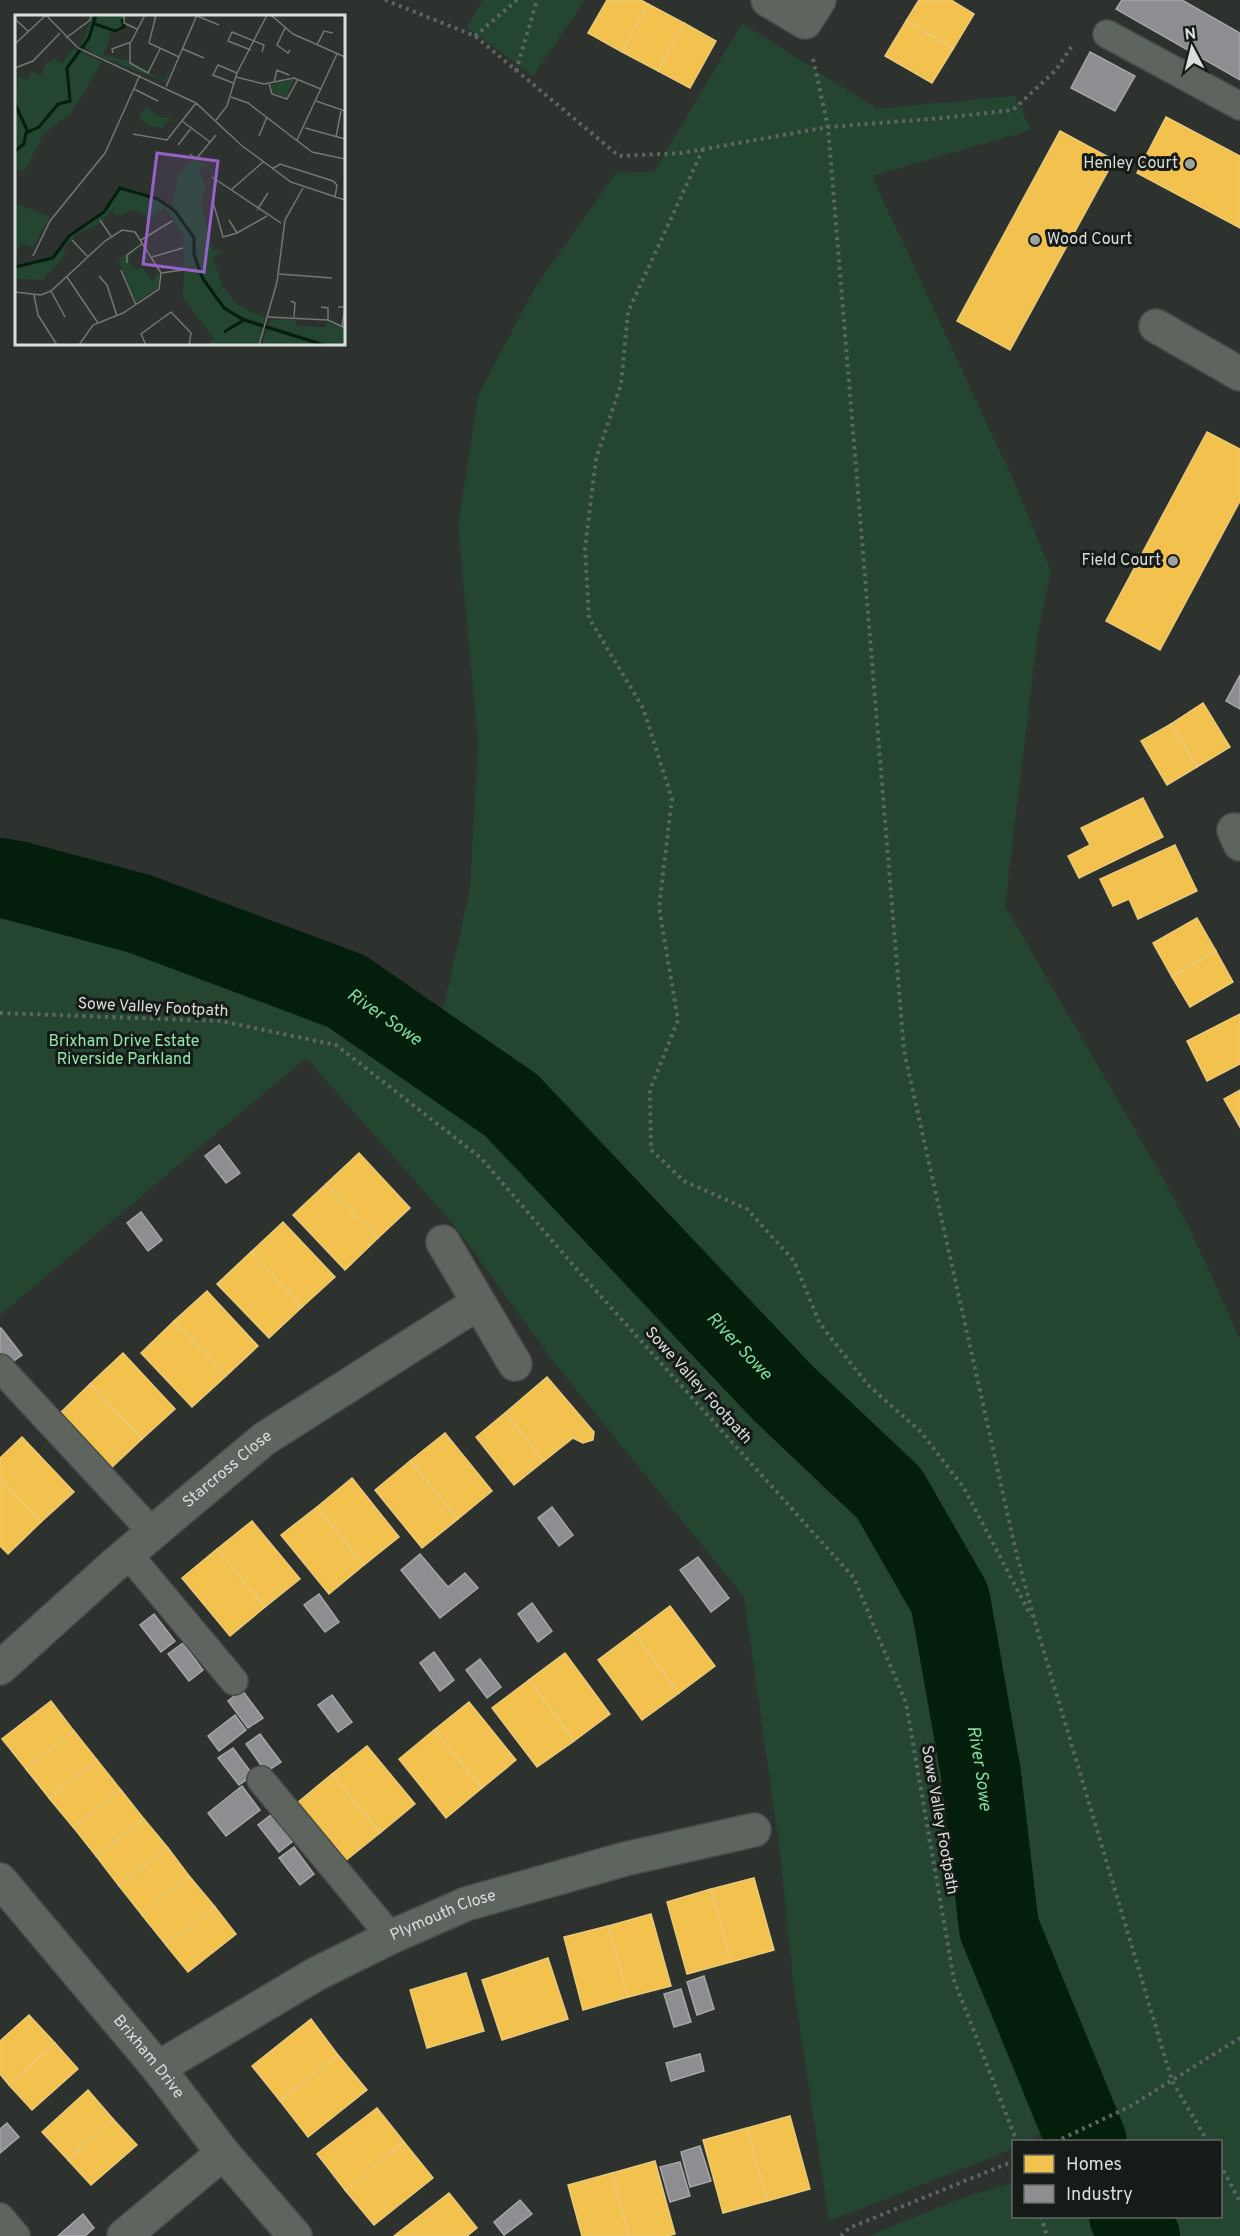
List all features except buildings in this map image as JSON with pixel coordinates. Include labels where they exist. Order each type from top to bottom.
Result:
[{"type":"street","points":[[768,0],[812,11]]},
{"type":"street","points":[[1156,326],[1240,374]]},
{"type":"street","points":[[443,1242],[514,1364]]},
{"type":"street","name":"Starcross Close","points":[[0,1668],[128,1554],[264,1439],[478,1303]]},
{"type":"street","name":"Plymouth Close","points":[[158,2068],[316,1974],[391,1937],[466,1905],[625,1859],[754,1830]]},
{"type":"street","name":"Brixham Drive","points":[[0,1880],[158,2068],[223,2153],[295,2236]]},
{"type":"street","points":[[124,2236],[223,2153]]},
{"type":"lane","points":[[1107,34],[1240,105]]},
{"type":"lane","points":[[0,1368],[153,1533]]},
{"type":"lane","points":[[128,1554],[234,1681]]},
{"type":"lane","points":[[261,1780],[391,1937]]},
{"type":"lane","points":[[0,2217],[16,2236]]},
{"type":"path","points":[[385,0],[475,36],[619,156],[682,153],[828,127],[1013,110],[1056,70],[1076,40]]},
{"type":"path","points":[[475,36],[517,0]]},
{"type":"path","points":[[516,71],[537,0]]},
{"type":"path","points":[[812,11],[828,127],[904,1051],[1014,1540],[1035,1622],[1172,2081],[1207,2140]]},
{"type":"path","points":[[703,149],[628,312],[621,384],[596,459],[585,548],[589,618],[643,708],[672,799],[660,908],[678,1020],[650,1090],[651,1150],[684,1181],[747,1209],[794,1261],[820,1324],[868,1385],[921,1432],[964,1488],[1035,1622]]},
{"type":"path","name":"Sowe Valley Footpath","points":[[0,1013],[221,1021],[336,1045],[482,1158],[580,1273],[854,1578],[906,1703],[954,1980],[1016,2140]]},
{"type":"path","points":[[1059,2140],[1129,2108],[1240,2038]]},
{"type":"path","points":[[841,2236],[849,2228],[1012,2162]]},
{"type":"path","points":[[1222,2166],[1240,2202]]},
{"type":"path","points":[[1041,2218],[1047,2236]]},
{"type":"green space","points":[[483,0],[585,0],[533,76],[467,27]]},
{"type":"green space","points":[[742,23],[877,109],[1015,96],[1031,130],[872,176],[1015,484],[1051,571],[1037,639],[1005,906],[1159,1171],[1190,1229],[1240,1339],[1240,2236],[1161,2236],[1153,2218],[1222,2218],[1222,2140],[1122,2140],[1106,2091],[1059,2030],[1018,1922],[997,1721],[976,1593],[910,1473],[768,1324],[642,1197],[579,1144],[532,1088],[441,1019],[470,889],[478,743],[458,525],[479,393],[536,286],[616,173],[654,172]]},
{"type":"green space","name":"Brixham Drive Estate Riverside Parkland","points":[[0,892],[102,913],[192,944],[340,1013],[419,1061],[523,1145],[729,1361],[822,1487],[856,1515],[892,1534],[933,1598],[958,1699],[994,2010],[1005,2046],[1039,2090],[1054,2128],[1029,2140],[1012,2140],[1012,2148],[1001,2154],[829,2221],[794,1988],[780,1853],[744,1597],[553,1361],[455,1226],[306,1058],[0,1315]]},
{"type":"green space","points":[[1012,2183],[1012,2218],[1099,2218],[1108,2236],[868,2236],[962,2198]]},
{"type":"waterway","name":"River Sowe","points":[[0,878],[140,914],[346,991],[511,1105],[783,1393],[889,1493],[950,1599],[981,1774],[999,1928],[1086,2140]]},
{"type":"waterway","name":"River Sowe","points":[[1130,2218],[1140,2236]]},
{"type":"place","name":"Henley Court","points":[[1190,164]]},
{"type":"place","name":"Wood Court","points":[[1035,240]]},
{"type":"place","name":"Field Court","points":[[1173,561]]}]
